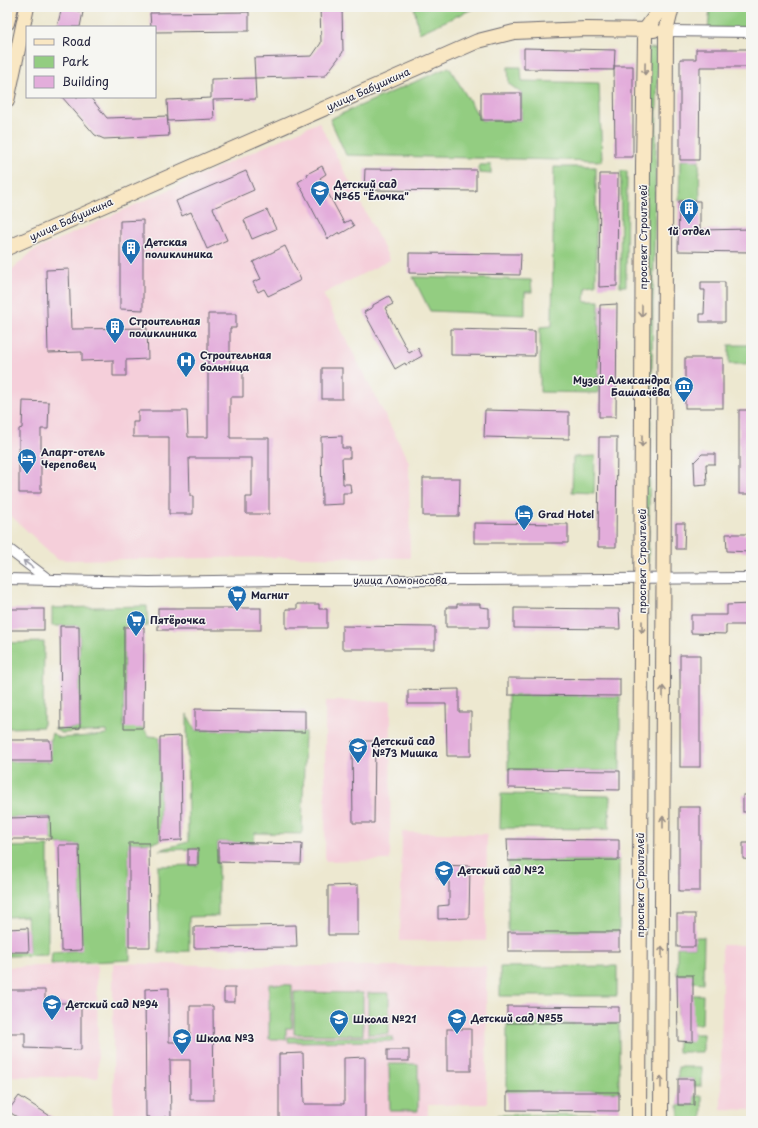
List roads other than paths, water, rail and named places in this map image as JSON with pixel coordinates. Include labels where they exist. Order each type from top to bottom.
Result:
[{"type":"main road","points":[[7,23],[11,7]]},
{"type":"main road","points":[[7,100],[27,7]]},
{"type":"main road","points":[[646,30],[662,7]]},
{"type":"main road","points":[[661,1121],[666,31],[672,7]]},
{"type":"main road","name":"улица Бабушкина","points":[[7,248],[478,41],[514,32],[586,29],[666,31]]},
{"type":"main road","name":"проспект Строителей","points":[[639,1121],[643,166],[646,30]]},
{"type":"street","name":"улица Бабушкина","points":[[666,31],[751,32]]},
{"type":"street","points":[[7,548],[49,580]]},
{"type":"street","name":"улица Ломоносова","points":[[7,580],[149,582],[751,578]]},
{"type":"place","name":"Детский сад №65 \"Ёлочка\"","points":[[320,207]]},
{"type":"place","name":"1й отдел","points":[[689,225]]},
{"type":"place","name":"Детская поликлиника","points":[[131,265]]},
{"type":"place","name":"Строительная поликлиника","points":[[115,344]]},
{"type":"place","name":"Строительная больница","points":[[186,378]]},
{"type":"place","name":"Музей Александра Башлачёва","points":[[684,403]]},
{"type":"place","name":"Апарт-отель Череповец","points":[[27,475]]},
{"type":"place","name":"Grad Hotel","points":[[524,531]]},
{"type":"place","name":"Магнит","points":[[237,612]]},
{"type":"place","name":"Пятёрочка","points":[[136,637]]},
{"type":"place","name":"Детский сад №73 Мишка","points":[[358,764]]},
{"type":"place","name":"Детский сад №2","points":[[444,887]]},
{"type":"place","name":"Детский сад №94","points":[[52,1021]]},
{"type":"place","name":"Детский сад №55","points":[[457,1035]]},
{"type":"place","name":"Школа №21","points":[[339,1036]]},
{"type":"place","name":"Школа №3","points":[[182,1055]]}]
